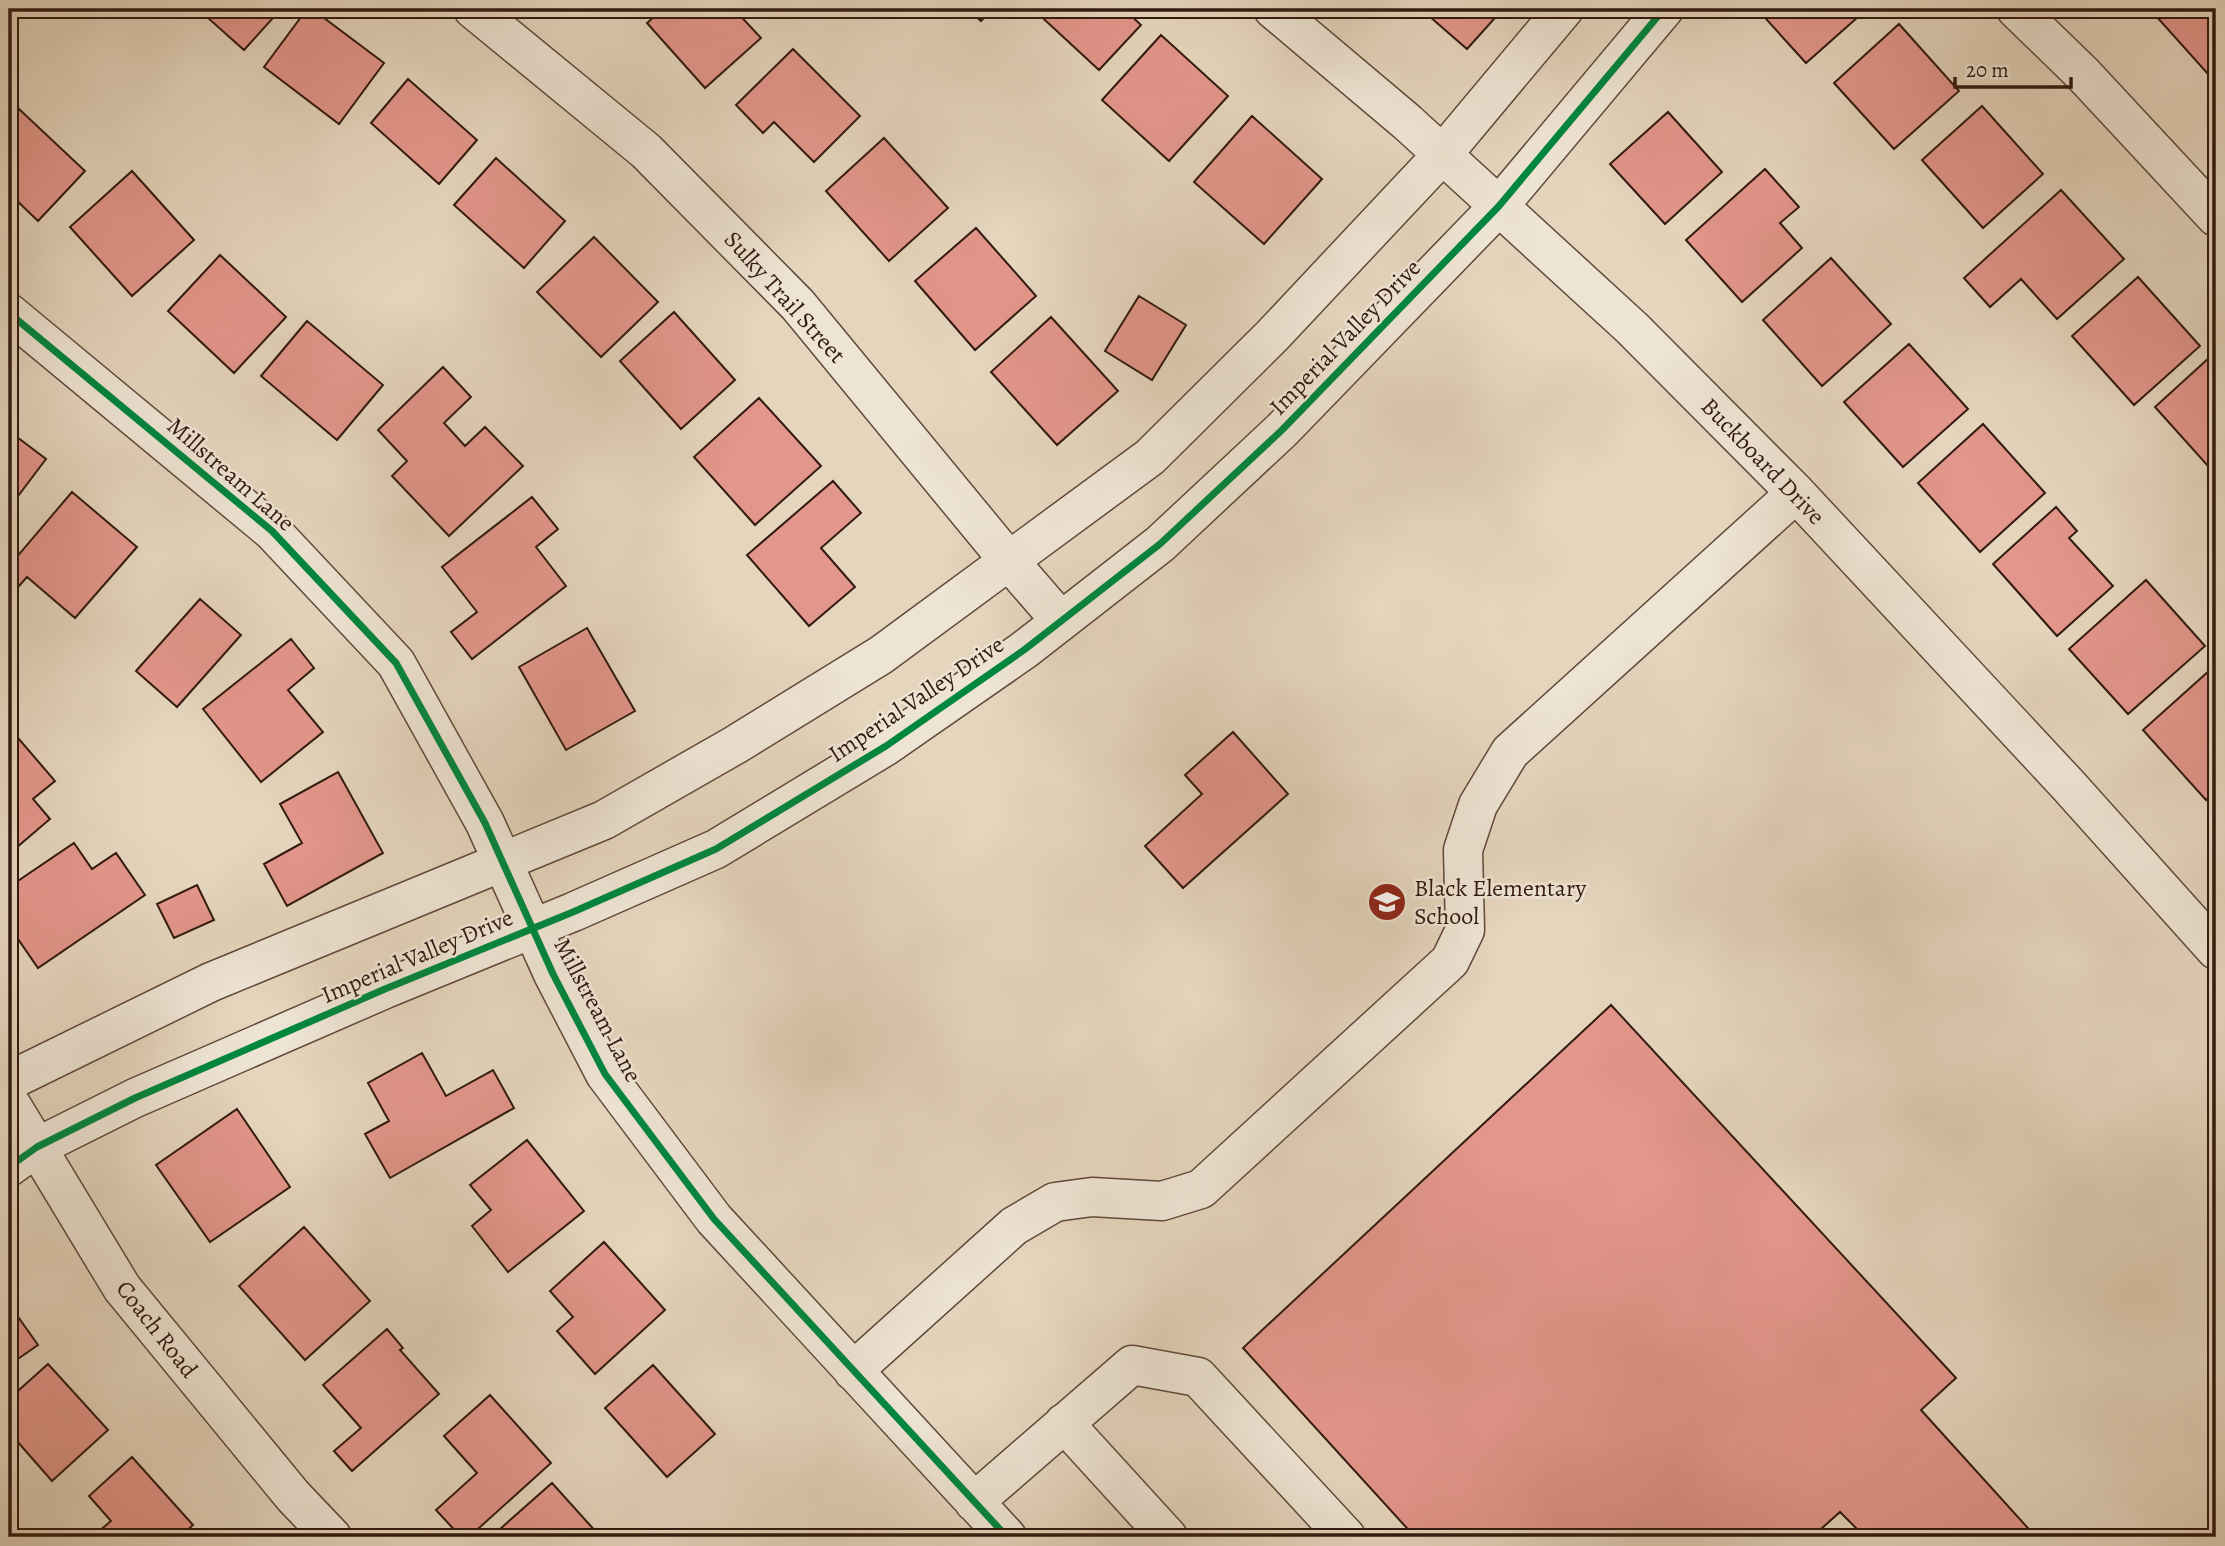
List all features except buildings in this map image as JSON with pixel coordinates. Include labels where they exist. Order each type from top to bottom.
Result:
[{"type":"street","name":"Sulky Trail Street","points":[[473,9],[646,151],[798,305],[1061,621]]},
{"type":"street","name":"Buckboard Drive","points":[[1273,9],[1442,155],[1632,328],[1796,493],[2068,785],[2216,950]]},
{"type":"street","points":[[9,1082],[211,982],[604,820],[735,745],[880,654],[1150,457],[1272,336],[1442,155],[1564,9]]},
{"type":"street","name":"Imperial Valley Drive","points":[[23,1157],[135,1098],[716,849],[886,746],[1024,650],[1160,544],[1282,430],[1499,206],[1664,9]]},
{"type":"street","points":[[2016,9],[2083,74],[2216,217]]},
{"type":"street","name":"Millstream Lane","points":[[9,313],[272,531],[396,663],[485,823],[533,929],[605,1074],[714,1219],[1007,1537]]},
{"type":"street","points":[[853,1371],[1014,1226],[1055,1202],[1092,1197],[1162,1201],[1201,1189],[1450,961],[1465,930],[1463,850],[1478,805],[1510,752],[1796,493]]},
{"type":"street","name":"Coach Road","points":[[9,1101],[23,1157],[122,1288],[293,1496],[332,1537]]},
{"type":"street","points":[[974,1502],[1132,1365],[1198,1377],[1346,1537]]},
{"type":"street","points":[[1064,1423],[1168,1537]]},
{"type":"cycle path","points":[[9,1167],[37,1147],[135,1098],[716,849],[886,746],[1024,650],[1160,544],[1282,430],[1499,206],[1664,9]]},
{"type":"cycle path","points":[[9,313],[272,531],[396,663],[485,823],[553,974],[605,1074],[714,1219],[1007,1537]]},
{"type":"place","name":"Black Elementary School","points":[[1387,902]]}]
